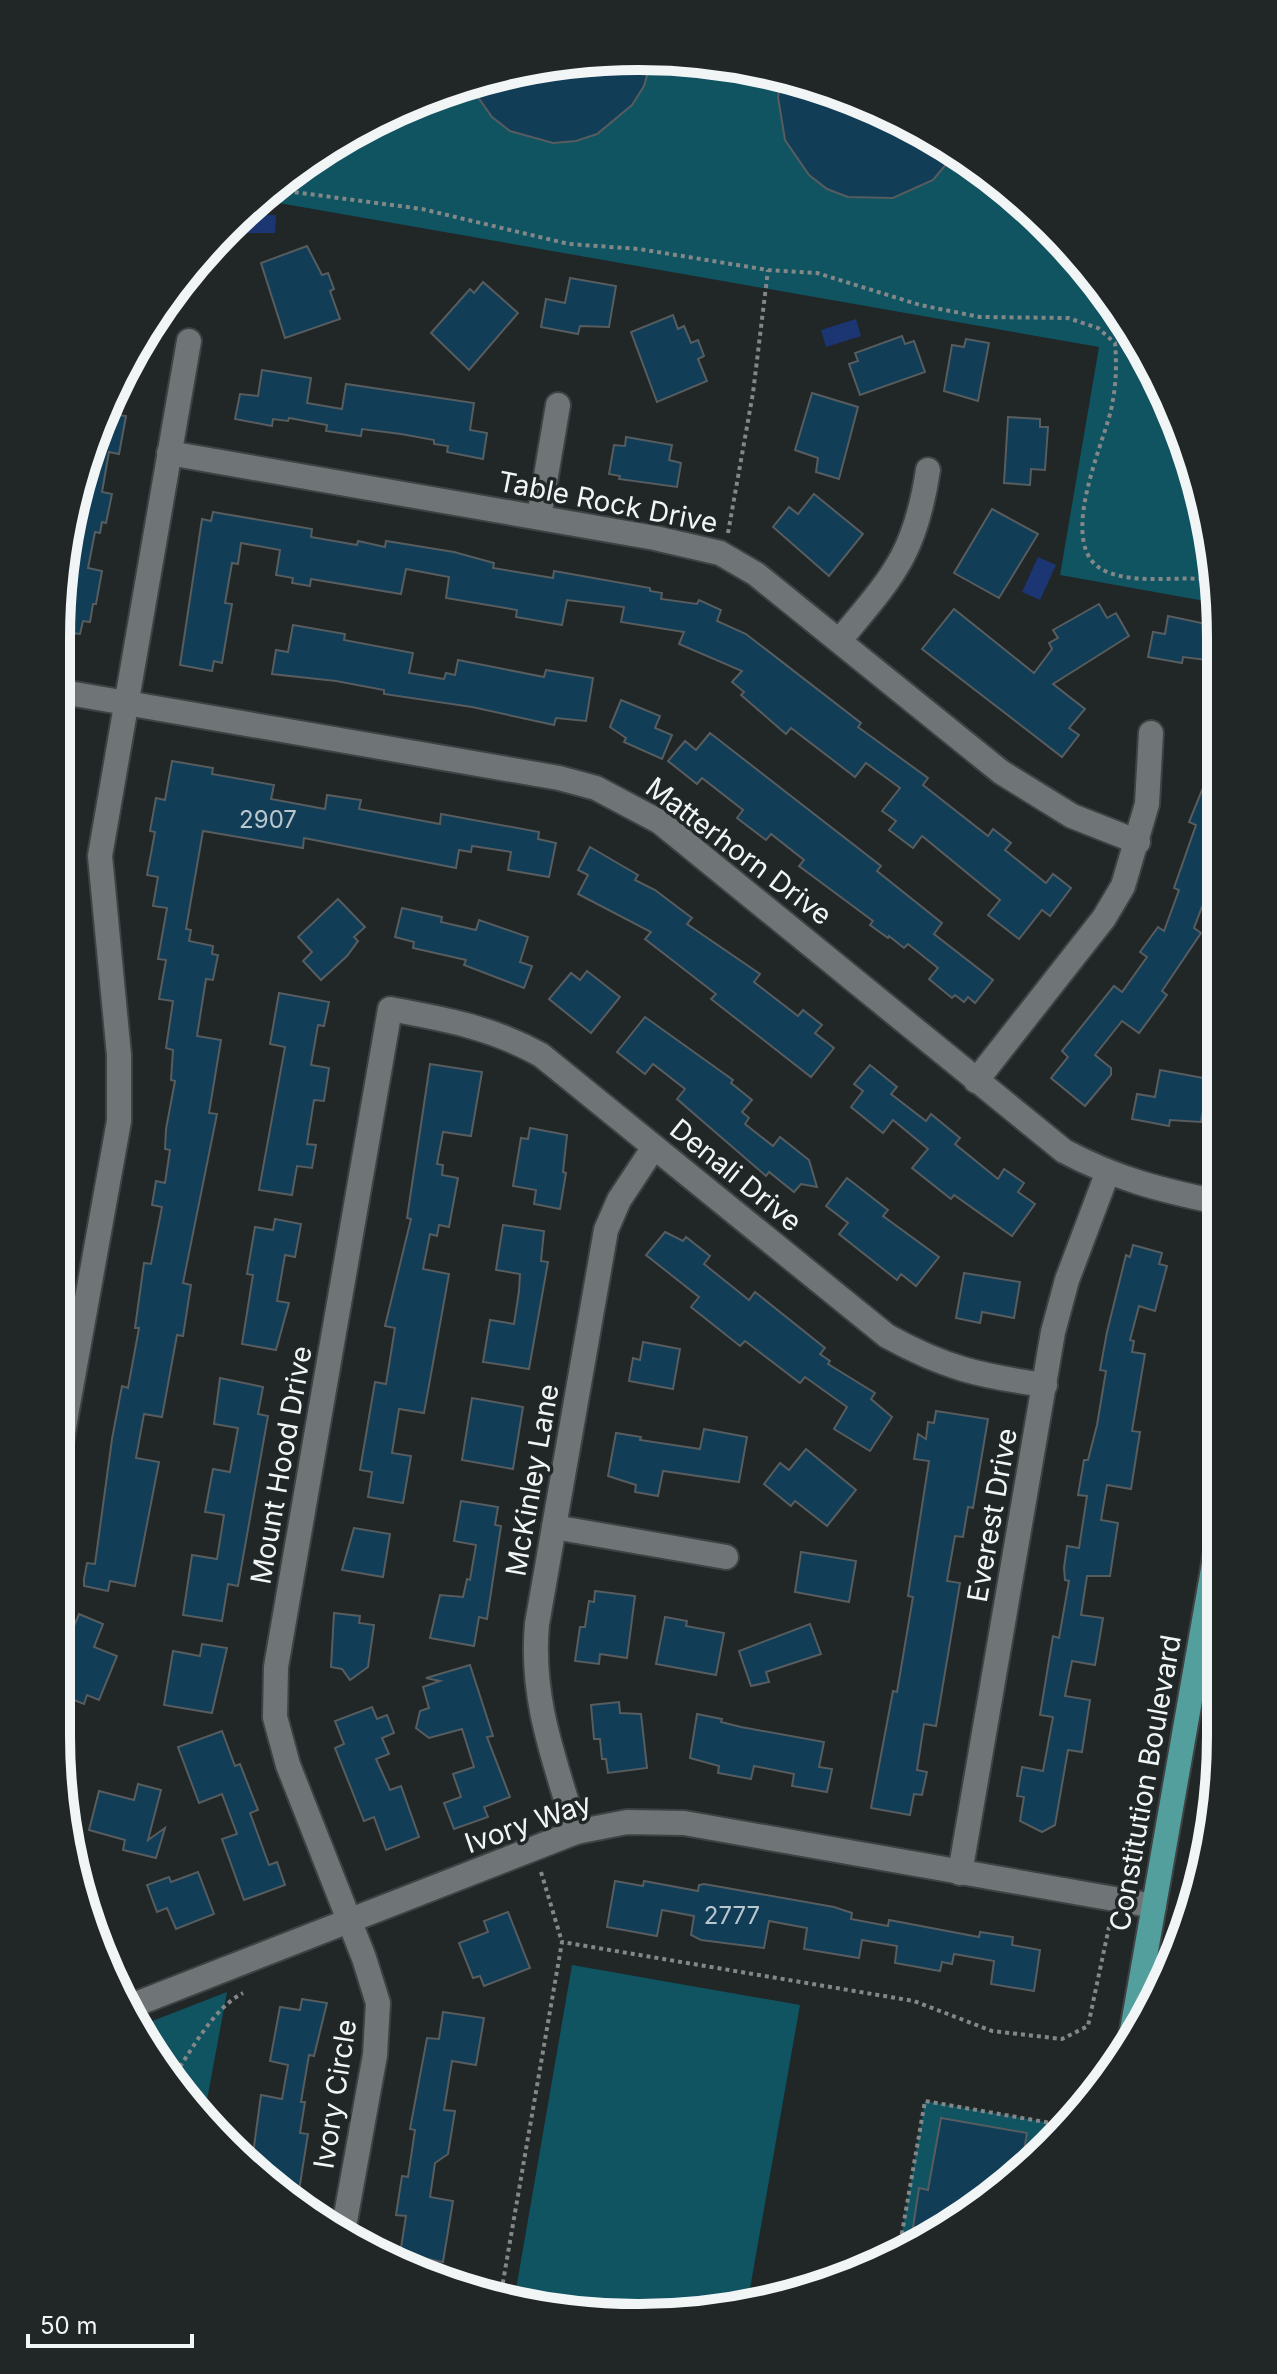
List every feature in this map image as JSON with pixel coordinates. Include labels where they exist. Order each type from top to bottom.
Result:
[{"type":"main road","name":"Constitution Boulevard","points":[[1135,2011],[1207,1603]]},
{"type":"street","points":[[70,1393],[119,1121],[119,1055],[100,856],[189,341]]},
{"type":"street","points":[[539,517],[558,405]]},
{"type":"street","name":"Table Rock Drive","points":[[169,453],[677,542],[720,553],[756,574],[1001,772],[1072,816],[1138,842]]},
{"type":"street","points":[[840,640],[896,572],[910,547],[922,511],[928,470]]},
{"type":"street","name":"Matterhorn Drive","points":[[70,693],[559,778],[610,794],[660,822],[726,873],[1064,1151],[1107,1174],[1138,1185],[1207,1200]]},
{"type":"street","points":[[976,1081],[1104,918],[1123,886],[1138,842],[1150,790],[1151,733]]},
{"type":"street","name":"Denali Drive","points":[[390,1009],[468,1023],[506,1035],[541,1055],[887,1336],[934,1362],[991,1377],[1045,1385]]},
{"type":"street","name":"Mount Hood Drive","points":[[348,1922],[288,1765],[275,1717],[276,1667],[390,1009]]},
{"type":"street","name":"McKinley Lane","points":[[576,1832],[539,1708],[533,1665],[606,1230],[619,1200],[654,1147]]},
{"type":"street","name":"Everest Drive","points":[[960,1873],[1053,1332],[1067,1280],[1107,1174]]},
{"type":"street","points":[[554,1527],[726,1557]]},
{"type":"street","name":"Ivory Way","points":[[137,2003],[576,1832],[627,1822],[684,1823],[1154,1906]]},
{"type":"street","name":"Ivory Circle","points":[[345,2222],[378,2029],[374,1986],[348,1922]]},
{"type":"path","points":[[287,191],[422,209],[569,244],[639,249],[768,270],[817,273],[920,305],[980,317],[1068,318],[1108,335],[1115,343],[1117,381],[1083,511],[1083,541],[1094,564],[1107,572],[1134,577],[1204,580]]},
{"type":"path","points":[[725,540],[753,393],[768,270]]},
{"type":"path","points":[[502,2287],[562,1942],[541,1872]]},
{"type":"path","points":[[562,1942],[914,2001],[992,2031],[1062,2039],[1088,2026],[1109,1927]]},
{"type":"path","points":[[178,2069],[210,2025],[233,1998],[243,1993]]},
{"type":"path","points":[[901,2239],[925,2101],[1053,2123]]},
{"type":"shaded area","points":[[638,70],[713,75],[786,89],[856,113],[923,146],[985,187],[1040,237],[1090,292],[1131,354],[1164,421],[1188,491],[1206,601],[1060,575],[1099,347],[274,202],[354,146],[421,113],[491,89],[564,75]]},
{"type":"shaded area","points":[[572,1965],[800,2005],[749,2293],[676,2303],[638,2304],[564,2299],[516,2290]]},
{"type":"shaded area","points":[[227,1992],[206,2104],[187,2082],[148,2023]]},
{"type":"shaded area","points":[[925,2101],[1053,2123],[985,2187],[901,2239]]},
{"type":"water","points":[[260,215],[276,215],[275,233],[241,233]]},
{"type":"water","points":[[856,319],[861,336],[826,347],[821,330]]},
{"type":"water","points":[[1038,557],[1056,565],[1040,600],[1022,592]]},
{"type":"building","points":[[648,70],[644,86],[632,105],[597,134],[576,141],[553,143],[510,131],[492,117],[476,94],[564,75]]},
{"type":"building","points":[[780,88],[856,113],[923,146],[948,162],[933,180],[893,198],[848,197],[827,189],[809,175],[785,140],[778,97]]},
{"type":"building","points":[[307,246],[322,275],[328,273],[334,289],[330,291],[340,319],[285,338],[261,263]]},
{"type":"building","points":[[570,278],[616,286],[609,327],[580,326],[578,334],[541,327],[546,299],[565,303]]},
{"type":"building","points":[[483,282],[518,313],[469,370],[431,333],[470,289],[474,293]]},
{"type":"building","points":[[673,315],[678,329],[684,326],[691,343],[698,340],[704,356],[698,359],[707,381],[657,402],[631,332]]},
{"type":"building","points":[[902,336],[905,344],[914,341],[925,372],[860,395],[849,364],[858,361],[855,353]]},
{"type":"building","points":[[966,339],[989,343],[978,401],[944,391],[952,345],[964,347]]},
{"type":"building","points":[[262,370],[311,378],[307,403],[342,409],[346,384],[474,403],[470,430],[487,433],[483,459],[447,452],[448,446],[434,444],[434,440],[401,434],[362,429],[361,436],[326,431],[327,425],[289,418],[288,421],[273,419],[272,426],[235,419],[240,394],[258,396]]},
{"type":"building","points":[[812,393],[858,407],[839,479],[816,472],[818,458],[795,450]]},
{"type":"building","points":[[116,415],[126,416],[119,454],[109,452],[102,492],[112,494],[106,523],[102,522],[100,533],[95,532],[88,568],[102,571],[96,604],[93,604],[90,622],[83,621],[80,634],[70,633],[71,601],[81,528],[89,491],[113,421]]},
{"type":"building","points":[[1008,417],[1040,419],[1040,427],[1048,427],[1045,470],[1031,469],[1030,485],[1004,483]]},
{"type":"building","points":[[626,437],[672,445],[669,460],[681,463],[677,487],[619,479],[620,476],[609,474],[614,445],[625,446]]},
{"type":"building","points":[[814,494],[863,534],[829,576],[773,527],[789,507],[798,514]]},
{"type":"building","points":[[992,509],[1038,534],[999,598],[954,573]]},
{"type":"building","points":[[213,512],[312,529],[311,537],[385,547],[386,541],[454,552],[494,563],[493,568],[553,578],[554,571],[650,588],[650,591],[662,593],[661,599],[697,604],[699,600],[721,610],[717,621],[746,634],[861,723],[858,727],[928,778],[923,785],[988,836],[993,829],[1011,843],[1005,850],[1046,883],[1053,874],[1071,888],[1050,916],[1042,910],[1019,939],[988,915],[1000,900],[922,836],[913,848],[889,830],[896,821],[882,811],[900,788],[866,763],[855,777],[791,728],[786,734],[741,695],[744,692],[732,682],[742,671],[679,644],[684,632],[621,622],[624,607],[567,600],[562,625],[516,617],[517,610],[446,598],[449,577],[406,569],[401,594],[311,579],[310,586],[292,583],[293,578],[276,575],[280,550],[241,543],[238,564],[232,563],[225,603],[232,604],[222,663],[214,661],[212,671],[180,665],[202,519],[211,521]]},
{"type":"building","points":[[1099,604],[1107,618],[1116,613],[1129,636],[1053,684],[1085,709],[1069,728],[1079,735],[1062,757],[922,649],[954,609],[1034,673],[1052,649],[1049,643],[1058,638],[1053,630]]},
{"type":"building","points":[[1168,616],[1207,624],[1207,660],[1183,657],[1182,663],[1148,657],[1153,632],[1165,634]]},
{"type":"building","points":[[293,625],[345,634],[344,640],[413,653],[409,673],[444,679],[446,673],[455,675],[458,660],[544,677],[546,670],[593,678],[586,721],[556,718],[554,725],[472,707],[384,694],[384,690],[336,681],[272,674],[276,650],[288,652]]},
{"type":"building","points":[[621,700],[660,716],[655,728],[672,735],[662,759],[624,742],[626,738],[610,727]]},
{"type":"building","points":[[710,733],[881,866],[877,871],[942,923],[934,934],[993,980],[975,1003],[968,997],[964,1002],[955,995],[952,998],[929,979],[938,968],[908,944],[904,948],[870,925],[873,921],[799,866],[804,860],[771,834],[766,840],[737,818],[743,810],[702,778],[697,784],[668,761],[685,741],[696,750]]},
{"type":"building","points":[[172,761],[213,768],[212,774],[274,785],[271,799],[325,809],[327,795],[361,800],[359,809],[440,824],[441,814],[539,832],[538,839],[556,843],[549,877],[508,870],[511,852],[472,846],[471,852],[459,850],[456,868],[304,838],[303,848],[203,831],[186,929],[191,930],[189,941],[213,946],[212,954],[218,955],[213,980],[206,979],[197,1036],[221,1040],[209,1113],[217,1114],[183,1283],[191,1285],[183,1336],[177,1335],[162,1417],[144,1414],[136,1458],[159,1462],[135,1586],[110,1581],[108,1591],[84,1586],[84,1579],[87,1563],[95,1564],[112,1439],[122,1386],[128,1388],[139,1328],[135,1328],[144,1263],[151,1264],[162,1207],[152,1205],[156,1181],[165,1183],[170,1150],[165,1149],[166,1129],[175,1081],[171,1080],[173,1050],[166,1048],[173,1001],[159,999],[166,960],[158,959],[167,908],[153,906],[158,877],[147,875],[155,832],[150,831],[156,798],[165,800]]},
{"type":"building","points":[[1202,790],[1207,792],[1207,900],[1194,928],[1201,933],[1162,991],[1167,995],[1139,1033],[1122,1021],[1095,1055],[1111,1068],[1111,1075],[1085,1106],[1051,1078],[1068,1057],[1062,1051],[1114,986],[1122,992],[1147,957],[1140,952],[1158,927],[1164,931],[1179,890],[1174,888],[1196,825],[1189,822]]},
{"type":"building","points":[[590,847],[638,875],[635,880],[655,890],[692,918],[687,924],[760,974],[754,982],[798,1016],[803,1010],[822,1025],[815,1033],[834,1048],[811,1077],[711,999],[716,994],[645,939],[651,932],[578,894],[588,875],[578,870]]},
{"type":"building","points":[[338,899],[365,927],[354,937],[358,941],[347,956],[321,980],[303,961],[312,952],[298,937]]},
{"type":"building","points":[[402,908],[442,917],[441,922],[476,930],[479,920],[528,937],[520,962],[532,966],[524,988],[464,965],[466,960],[413,948],[414,942],[395,937]]},
{"type":"building","points":[[587,971],[620,997],[591,1033],[549,999],[571,973],[580,980]]},
{"type":"building","points":[[279,993],[329,1002],[324,1026],[318,1025],[311,1065],[329,1068],[324,1101],[314,1100],[307,1144],[316,1145],[312,1168],[297,1166],[292,1195],[259,1190],[285,1047],[270,1044]]},
{"type":"building","points":[[645,1017],[733,1080],[731,1083],[752,1100],[742,1112],[749,1118],[745,1124],[773,1146],[780,1137],[809,1160],[817,1187],[801,1184],[794,1192],[769,1172],[766,1176],[677,1099],[685,1089],[653,1064],[645,1074],[617,1052]]},
{"type":"building","points":[[430,1064],[482,1072],[471,1136],[443,1132],[437,1164],[443,1165],[442,1175],[458,1178],[449,1227],[439,1225],[437,1236],[430,1234],[423,1269],[449,1274],[424,1413],[399,1409],[392,1453],[411,1456],[403,1503],[368,1497],[372,1472],[360,1470],[375,1382],[386,1384],[395,1328],[385,1326],[411,1219],[407,1218]]},
{"type":"building","points":[[870,1065],[897,1087],[891,1094],[926,1121],[931,1114],[960,1138],[955,1144],[998,1179],[1004,1169],[1024,1183],[1018,1192],[1035,1204],[1012,1236],[954,1195],[951,1199],[912,1168],[928,1149],[893,1120],[883,1133],[851,1107],[863,1091],[854,1084]]},
{"type":"building","points":[[1160,1070],[1207,1079],[1201,1122],[1170,1120],[1169,1126],[1132,1119],[1137,1094],[1155,1097]]},
{"type":"building","points":[[530,1128],[567,1135],[563,1172],[566,1173],[560,1209],[534,1204],[536,1190],[513,1186],[521,1138],[528,1139]]},
{"type":"building","points":[[847,1178],[888,1210],[883,1216],[939,1257],[916,1286],[901,1274],[897,1280],[839,1234],[848,1223],[826,1206]]},
{"type":"building","points":[[275,1219],[301,1224],[295,1257],[285,1255],[277,1301],[289,1303],[276,1350],[242,1344],[253,1275],[247,1274],[255,1227],[273,1230]]},
{"type":"building","points":[[503,1225],[544,1231],[541,1261],[548,1262],[529,1369],[483,1362],[490,1320],[514,1324],[519,1291],[520,1274],[496,1270]]},
{"type":"building","points":[[665,1232],[683,1241],[686,1237],[710,1256],[704,1264],[749,1300],[755,1292],[825,1348],[820,1354],[830,1361],[828,1364],[875,1393],[871,1399],[892,1417],[870,1451],[834,1429],[847,1407],[805,1377],[800,1383],[745,1341],[740,1346],[691,1307],[699,1297],[646,1255]]},
{"type":"building","points":[[1133,1245],[1162,1253],[1159,1264],[1167,1266],[1155,1311],[1139,1306],[1130,1340],[1134,1341],[1132,1352],[1145,1354],[1132,1431],[1140,1432],[1131,1489],[1107,1485],[1101,1520],[1118,1523],[1110,1576],[1087,1576],[1081,1615],[1103,1618],[1095,1665],[1072,1661],[1065,1696],[1090,1700],[1082,1752],[1068,1750],[1055,1825],[1042,1832],[1020,1821],[1024,1797],[1017,1796],[1022,1767],[1043,1771],[1053,1717],[1040,1715],[1053,1636],[1059,1638],[1069,1581],[1065,1580],[1064,1568],[1067,1546],[1079,1548],[1087,1496],[1078,1495],[1084,1460],[1088,1460],[1097,1425],[1106,1371],[1100,1370],[1126,1255],[1130,1257]]},
{"type":"building","points":[[964,1273],[1020,1282],[1014,1318],[982,1312],[980,1323],[956,1318]]},
{"type":"building","points":[[643,1342],[680,1349],[673,1389],[629,1381],[633,1358],[640,1360]]},
{"type":"building","points":[[220,1378],[263,1387],[258,1414],[268,1416],[238,1586],[228,1584],[222,1621],[183,1615],[192,1555],[217,1559],[224,1515],[205,1512],[213,1469],[230,1472],[238,1428],[214,1424]]},
{"type":"building","points":[[472,1398],[523,1407],[513,1469],[462,1460]]},
{"type":"building","points":[[936,1411],[988,1419],[973,1508],[968,1507],[963,1537],[955,1536],[947,1581],[960,1583],[936,1726],[924,1724],[917,1770],[927,1772],[922,1795],[914,1794],[910,1815],[871,1808],[893,1691],[897,1692],[913,1597],[908,1596],[929,1461],[914,1459],[918,1434],[926,1439],[928,1422],[934,1423]]},
{"type":"building","points":[[704,1429],[747,1437],[739,1482],[663,1471],[658,1496],[635,1492],[636,1485],[608,1476],[616,1433],[700,1449]]},
{"type":"building","points":[[806,1449],[856,1490],[827,1526],[795,1501],[791,1506],[764,1484],[780,1463],[789,1470]]},
{"type":"building","points":[[461,1501],[498,1507],[495,1525],[501,1526],[487,1619],[479,1617],[474,1646],[430,1638],[440,1595],[463,1597],[467,1579],[470,1580],[476,1545],[454,1541]]},
{"type":"building","points":[[354,1528],[390,1534],[383,1577],[342,1570]]},
{"type":"building","points":[[801,1552],[856,1561],[849,1602],[795,1592]]},
{"type":"building","points":[[595,1591],[635,1596],[627,1658],[600,1654],[599,1664],[575,1661],[580,1627],[585,1627],[589,1601],[594,1602]]},
{"type":"building","points":[[334,1613],[360,1616],[359,1623],[374,1625],[368,1667],[350,1680],[342,1669],[331,1667]]},
{"type":"building","points":[[79,1614],[103,1624],[94,1647],[117,1656],[99,1700],[87,1695],[84,1704],[70,1698],[70,1636]]},
{"type":"building","points":[[665,1617],[687,1621],[686,1626],[724,1633],[716,1675],[656,1664]]},
{"type":"building","points":[[810,1624],[821,1654],[766,1672],[769,1682],[751,1686],[739,1651]]},
{"type":"building","points":[[202,1644],[227,1648],[212,1713],[164,1705],[173,1651],[200,1656]]},
{"type":"building","points":[[470,1665],[493,1736],[487,1737],[510,1797],[484,1807],[488,1817],[454,1829],[444,1803],[461,1797],[453,1774],[474,1767],[462,1729],[429,1738],[416,1728],[420,1711],[429,1708],[423,1687],[440,1681],[426,1678]]},
{"type":"building","points":[[619,1702],[620,1713],[641,1714],[647,1768],[608,1773],[606,1759],[602,1759],[600,1739],[594,1739],[591,1705]]},
{"type":"building","points":[[372,1707],[377,1719],[387,1715],[394,1733],[382,1738],[389,1754],[376,1759],[390,1790],[401,1786],[419,1837],[386,1850],[374,1817],[364,1821],[335,1748],[344,1744],[335,1721]]},
{"type":"building","points":[[697,1714],[741,1727],[824,1742],[819,1767],[832,1769],[827,1792],[792,1786],[794,1774],[754,1766],[751,1779],[718,1773],[719,1766],[690,1758]]},
{"type":"building","points":[[222,1731],[235,1766],[240,1764],[258,1810],[250,1813],[269,1865],[277,1862],[285,1885],[244,1900],[222,1839],[237,1834],[222,1794],[199,1803],[178,1747]]},
{"type":"building","points":[[138,1784],[161,1790],[148,1840],[165,1828],[156,1858],[123,1850],[125,1840],[89,1830],[99,1791],[134,1800]]},
{"type":"building","points":[[198,1872],[214,1914],[176,1929],[167,1908],[157,1912],[147,1885],[169,1877],[171,1882]]},
{"type":"building","points":[[615,1881],[643,1886],[644,1881],[698,1891],[699,1885],[704,1884],[834,1907],[852,1913],[851,1919],[888,1926],[889,1920],[979,1937],[980,1932],[1013,1937],[1012,1945],[1040,1950],[1034,1991],[991,1984],[994,1961],[954,1954],[952,1964],[942,1962],[940,1971],[895,1963],[897,1946],[862,1940],[859,1958],[804,1949],[807,1928],[769,1921],[764,1948],[701,1940],[691,1935],[694,1916],[662,1910],[657,1936],[607,1927]]},
{"type":"building","points":[[508,1912],[530,1968],[484,1986],[480,1976],[473,1978],[459,1943],[488,1932],[484,1921]]},
{"type":"building","points":[[302,1999],[327,2003],[314,2056],[309,2055],[301,2102],[305,2102],[300,2133],[308,2134],[299,2192],[253,2153],[261,2095],[282,2099],[288,2065],[270,2061],[280,2007],[300,2010]]},
{"type":"building","points":[[443,2012],[484,2018],[476,2065],[452,2061],[444,2110],[455,2111],[448,2154],[435,2163],[430,2197],[453,2201],[443,2262],[400,2251],[406,2216],[396,2215],[402,2176],[408,2177],[415,2130],[410,2129],[427,2038],[439,2039]]},
{"type":"building","points":[[941,2118],[1027,2133],[1024,2153],[985,2187],[923,2228],[913,2227],[919,2188],[928,2190]]}]
